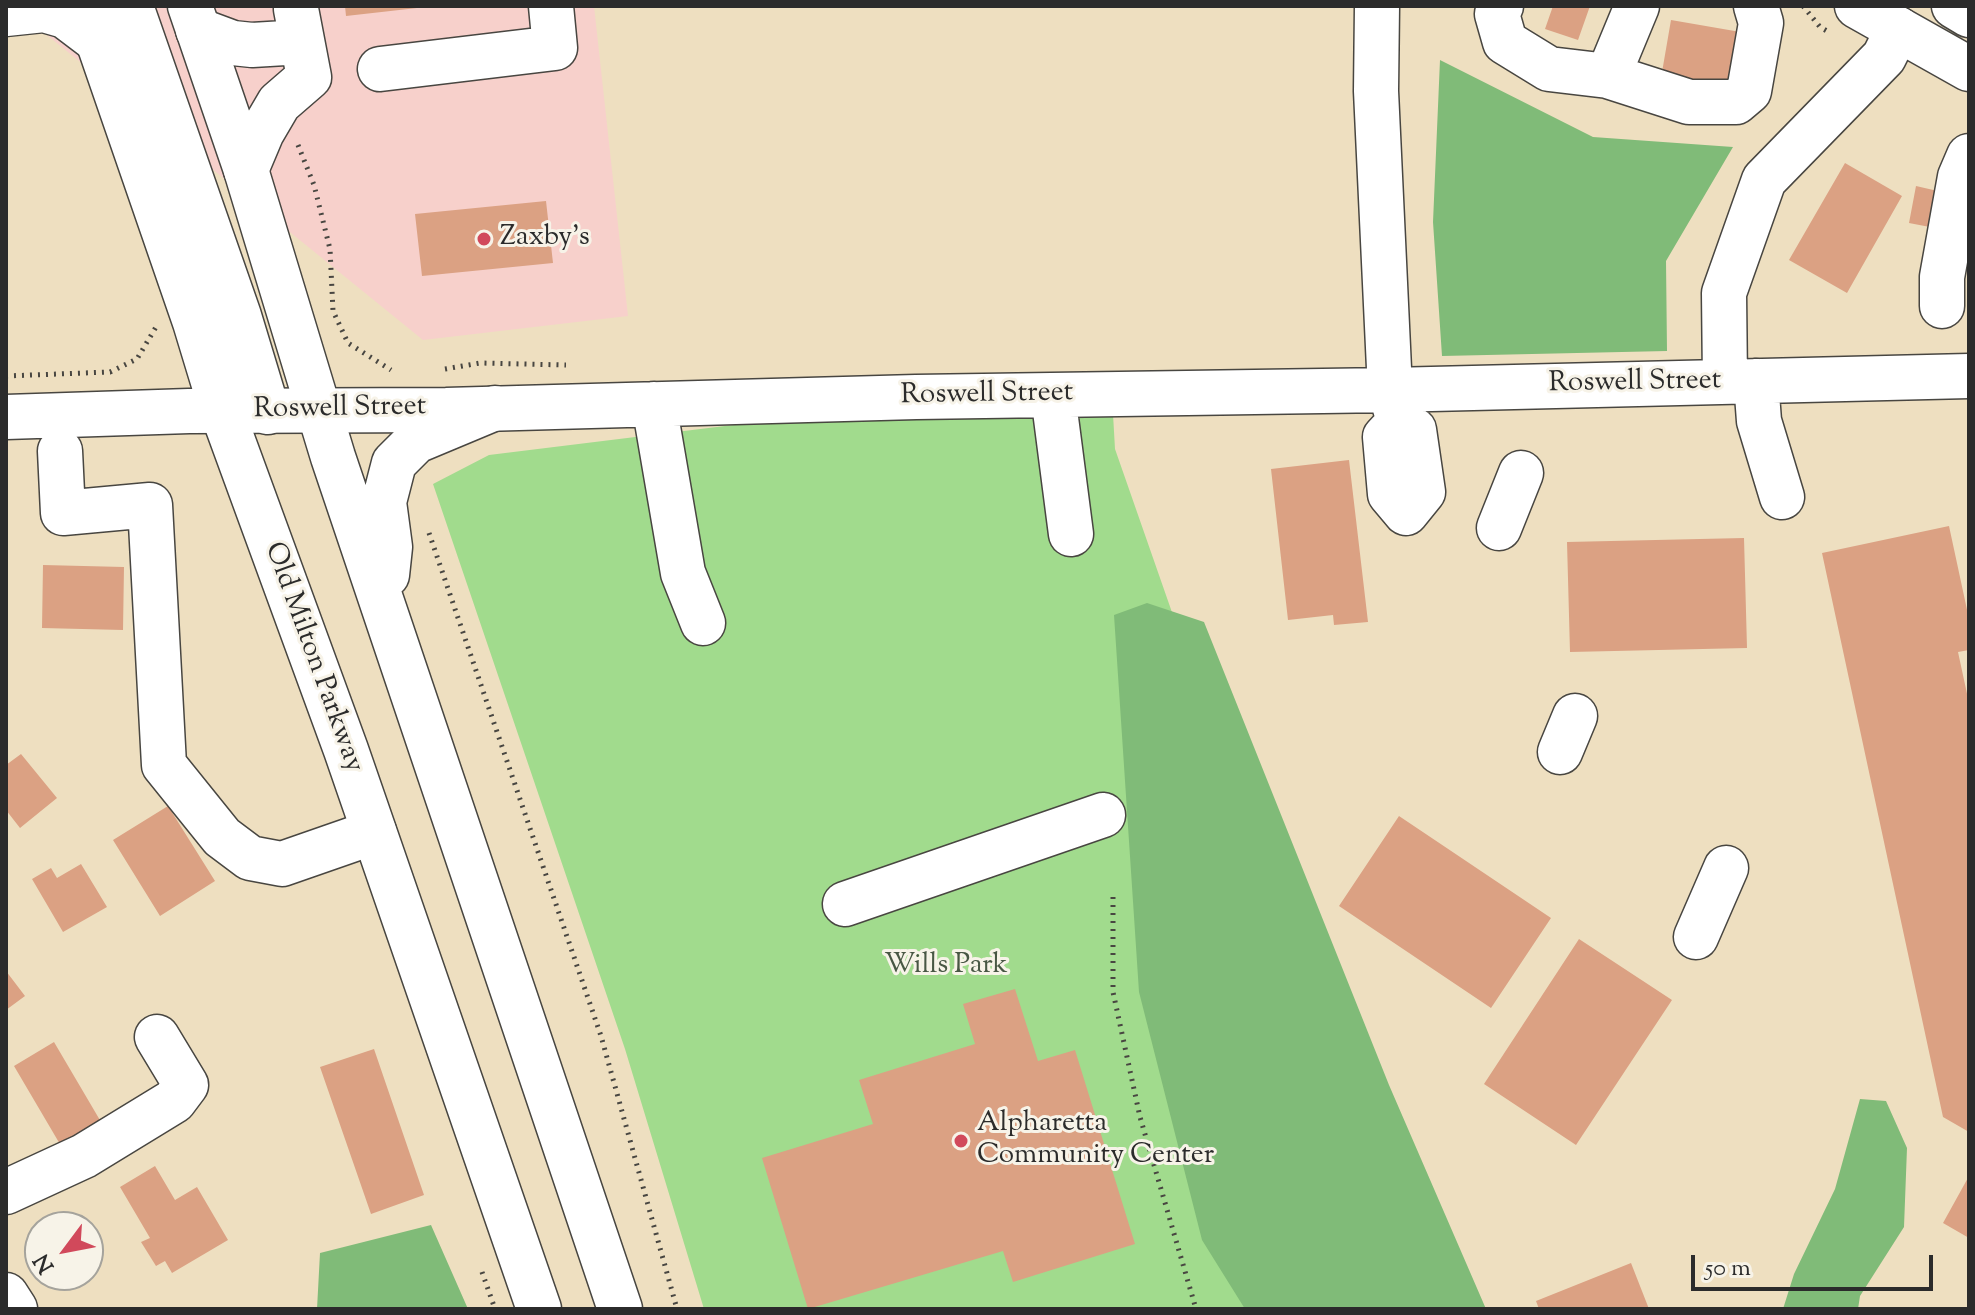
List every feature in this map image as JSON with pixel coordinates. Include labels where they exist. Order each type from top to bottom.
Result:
[{"type":"main road","points":[[131,6],[234,302],[268,412]]},
{"type":"main road","points":[[380,69],[555,48],[551,6]]},
{"type":"main road","points":[[1377,6],[1376,91],[1395,406]]},
{"type":"main road","points":[[1501,6],[1497,14],[1505,42],[1549,69],[1608,76],[1689,102],[1736,102],[1749,91],[1761,23],[1756,6]]},
{"type":"main road","points":[[1608,76],[1637,6]]},
{"type":"main road","points":[[1857,6],[1969,69]]},
{"type":"main road","points":[[1954,6],[1969,15]]},
{"type":"main road","points":[[6,14],[44,10],[92,24]]},
{"type":"main road","points":[[194,18],[233,43],[252,45],[296,58],[246,170]]},
{"type":"main road","points":[[194,18],[246,170],[333,457],[620,1309]]},
{"type":"main road","name":"Old Milton Parkway","points":[[92,24],[195,322],[222,411],[374,832],[539,1309]]},
{"type":"main road","points":[[1782,497],[1759,421],[1741,382],[1724,293],[1764,180],[1884,57],[1898,29]]},
{"type":"main road","points":[[1942,306],[1958,258],[1966,171]]},
{"type":"main road","name":"Roswell Street","points":[[6,417],[1053,395],[1395,406],[1741,382],[1969,376]]},
{"type":"main road","points":[[1053,395],[1071,534]]},
{"type":"main road","points":[[654,404],[683,573],[703,623]]},
{"type":"main road","points":[[384,606],[390,547],[384,502],[394,463],[416,441],[495,408]]},
{"type":"main road","points":[[60,451],[63,513],[150,505],[164,765],[222,837],[250,858],[282,864],[374,832]]},
{"type":"main road","points":[[1499,528],[1521,473]]},
{"type":"main road","points":[[845,904],[1103,815]]},
{"type":"main road","points":[[1696,937],[1726,868]]},
{"type":"main road","points":[[6,1192],[84,1156],[174,1101],[186,1085],[157,1037]]},
{"type":"main road","points":[[6,1295],[15,1309]]},
{"type":"path","points":[[296,58],[314,185],[330,249],[333,311],[348,343],[389,370],[401,371]]},
{"type":"path","points":[[6,376],[110,372],[137,359],[160,319]]},
{"type":"path","points":[[438,370],[480,363],[575,366]]},
{"type":"path","points":[[427,527],[601,1036],[677,1309]]},
{"type":"path","points":[[1113,897],[1113,992],[1140,1117],[1196,1309]]},
{"type":"shaded area","points":[[6,6],[594,6],[628,316],[423,340],[42,31]]},
{"type":"green space","points":[[1440,60],[1593,137],[1733,147],[1666,261],[1667,351],[1442,356],[1433,222]]},
{"type":"green space","name":"Wills Park","points":[[1113,414],[1115,449],[1376,1197],[1430,1309],[704,1309],[625,1049],[433,484],[489,455],[798,417]]},
{"type":"green space","points":[[1147,603],[1204,622],[1389,1085],[1486,1309],[1245,1309],[1202,1240],[1139,992],[1114,615]]},
{"type":"green space","points":[[1860,1099],[1886,1101],[1907,1148],[1904,1227],[1860,1296],[1858,1309],[1783,1309],[1794,1274],[1835,1189]]},
{"type":"green space","points":[[431,1225],[468,1309],[317,1309],[320,1253]]},
{"type":"building","points":[[345,6],[417,6],[417,8],[346,16]]},
{"type":"building","points":[[1553,6],[1590,6],[1578,40],[1545,29]]},
{"type":"building","points":[[1671,20],[1752,34],[1741,93],[1661,78]]},
{"type":"building","points":[[1845,163],[1902,196],[1847,293],[1789,260]]},
{"type":"building","points":[[1916,186],[1942,192],[1935,228],[1909,223]]},
{"type":"building","name":"Zaxby's","points":[[546,201],[553,263],[422,276],[415,214]]},
{"type":"building","points":[[1349,460],[1368,622],[1334,625],[1333,615],[1288,620],[1271,469]]},
{"type":"building","points":[[1949,526],[1969,619],[1969,650],[1958,652],[1969,703],[1969,1132],[1943,1117],[1822,553]]},
{"type":"building","points":[[1744,538],[1747,648],[1570,652],[1567,542]]},
{"type":"building","points":[[43,565],[124,567],[123,630],[42,628]]},
{"type":"building","points":[[21,754],[57,798],[20,828],[6,810],[6,765]]},
{"type":"building","points":[[168,806],[215,881],[160,916],[113,840]]},
{"type":"building","points":[[1399,816],[1551,918],[1491,1008],[1339,906]]},
{"type":"building","points":[[81,864],[107,907],[63,932],[32,879],[51,868],[57,878]]},
{"type":"building","points":[[1579,939],[1672,1000],[1576,1145],[1484,1084]]},
{"type":"building","points":[[6,971],[25,996],[6,1010]]},
{"type":"building","name":"Alpharetta Community Center","points":[[1015,989],[1038,1061],[1075,1050],[1135,1244],[1013,1282],[1003,1251],[808,1309],[762,1158],[873,1124],[859,1080],[975,1044],[963,1004]]},
{"type":"building","points":[[54,1042],[104,1127],[64,1151],[14,1066]]},
{"type":"building","points":[[374,1049],[424,1195],[371,1214],[320,1067]]},
{"type":"building","points":[[155,1166],[175,1200],[197,1187],[228,1240],[172,1273],[165,1261],[156,1266],[141,1242],[150,1238],[120,1187]]},
{"type":"building","points":[[1969,1176],[1969,1238],[1943,1223]]},
{"type":"building","points":[[1631,1263],[1649,1309],[1539,1309],[1536,1301]]},
{"type":"place","name":"Zaxby's","points":[[484,239]]},
{"type":"place","name":"Alpharetta Community Center","points":[[961,1141]]}]
